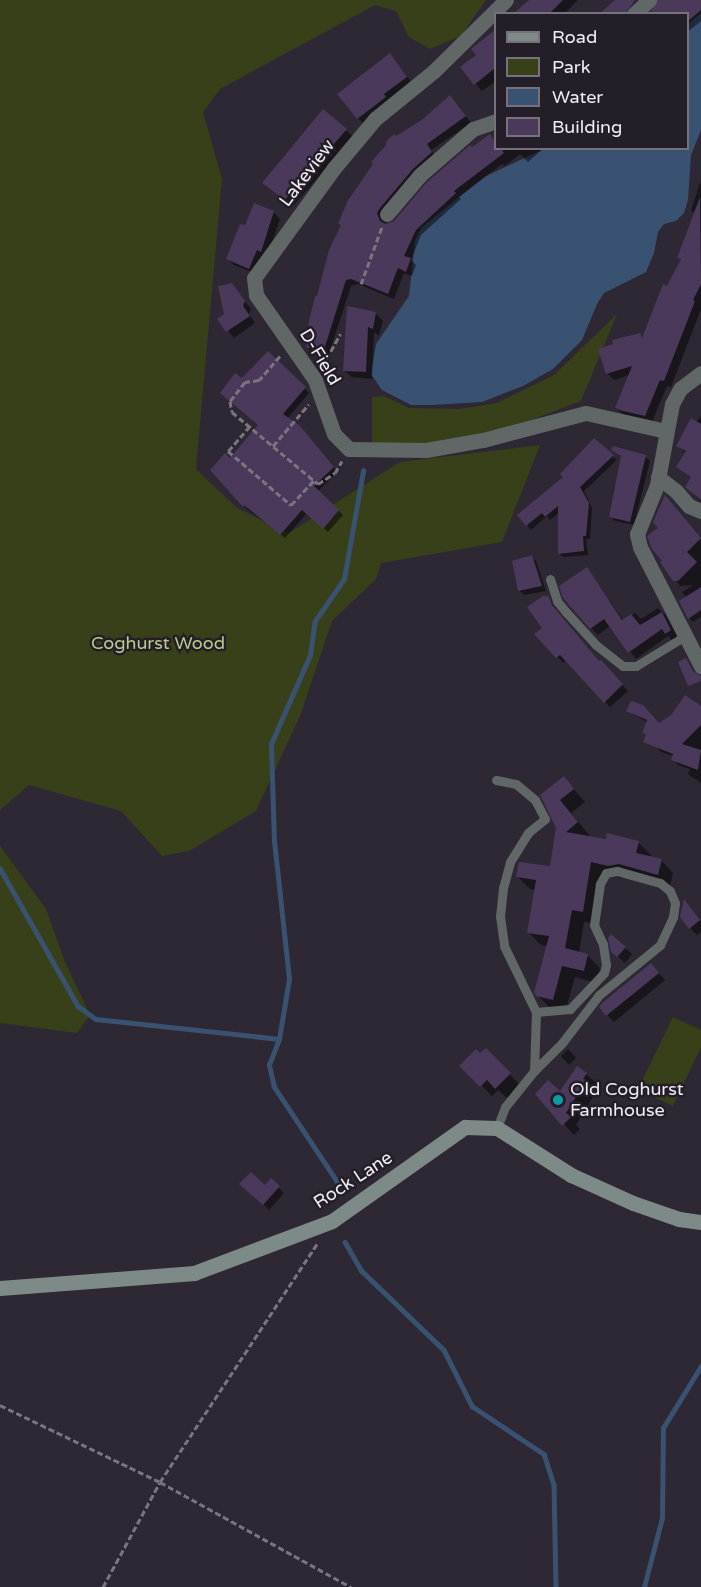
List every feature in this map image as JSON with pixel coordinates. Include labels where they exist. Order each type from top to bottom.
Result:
[{"type":"street","name":"Lakeview","points":[[271,318],[256,295],[255,278],[334,168],[375,119],[434,71],[506,0]]},
{"type":"street","points":[[636,12],[649,0]]},
{"type":"street","points":[[387,214],[414,181],[473,129],[494,121]]},
{"type":"street","name":"D-Field","points":[[271,318],[291,343],[317,385],[334,434],[349,449]]},
{"type":"street","points":[[701,373],[680,389],[672,404],[658,477],[637,534],[640,547],[701,666]]},
{"type":"street","points":[[349,449],[426,450],[483,440],[586,413],[666,431]]},
{"type":"street","points":[[658,477],[676,491],[689,506],[701,511]]},
{"type":"street","name":"Rock Lane","points":[[0,1288],[194,1273],[332,1221],[465,1127],[497,1128]]},
{"type":"street","points":[[497,1128],[571,1175],[633,1203],[679,1219],[701,1222]]},
{"type":"lane","points":[[550,579],[557,601],[566,612],[596,645],[623,666],[636,666],[686,636]]},
{"type":"lane","points":[[496,780],[516,784],[535,800],[545,819],[528,832],[510,862],[503,888],[500,916],[504,946],[536,1012],[534,1071]]},
{"type":"lane","points":[[497,1128],[505,1107],[534,1071],[562,1043],[599,995],[660,945],[673,917],[675,903],[670,891],[660,883],[617,871],[606,873],[600,884],[594,925],[603,944],[606,964],[603,973],[570,1009],[536,1012]]},
{"type":"path","points":[[361,285],[387,214]]},
{"type":"path","points":[[273,446],[317,385],[340,334]]},
{"type":"path","points":[[291,343],[259,380],[245,382],[230,400],[232,412],[314,480],[322,483],[335,473],[349,449]]},
{"type":"path","points":[[250,426],[228,451],[291,505],[314,480]]},
{"type":"path","points":[[103,1587],[160,1482],[332,1221]]},
{"type":"path","points":[[0,1405],[160,1482],[351,1587]]},
{"type":"green space","name":"Coghurst Wood","points":[[0,0],[486,0],[461,36],[430,49],[409,37],[396,11],[375,5],[220,89],[203,112],[222,179],[196,469],[237,508],[289,533],[400,462],[540,445],[502,542],[381,563],[376,579],[332,621],[300,716],[256,811],[189,851],[162,856],[121,811],[29,785],[0,810]]},
{"type":"green space","points":[[617,314],[581,401],[466,445],[372,443],[372,397],[384,396],[409,408],[460,409],[497,403],[554,375]]},
{"type":"green space","points":[[0,846],[46,909],[65,962],[90,1015],[77,1033],[0,1023]]},
{"type":"green space","points":[[673,1017],[701,1030],[701,1047],[673,1106],[638,1089]]},
{"type":"water","points":[[701,13],[701,130],[691,155],[688,200],[684,213],[676,221],[664,224],[658,232],[654,253],[646,272],[604,293],[582,340],[553,369],[523,386],[482,402],[432,405],[411,405],[382,390],[371,374],[376,344],[409,296],[415,241],[421,228],[484,177],[542,150],[689,150],[689,23]]},
{"type":"building","points":[[529,0],[563,0],[551,12],[515,12]]},
{"type":"building","points":[[615,0],[635,0],[626,12],[601,12]]},
{"type":"building","points":[[658,0],[701,0],[701,10],[689,20],[689,12],[650,12]]},
{"type":"building","points":[[494,31],[494,69],[474,85],[460,67],[476,55],[471,49]]},
{"type":"building","points":[[390,53],[407,77],[384,94],[386,97],[357,119],[337,94]]},
{"type":"building","points":[[450,95],[466,116],[427,144],[432,152],[413,169],[377,213],[380,221],[386,224],[394,221],[427,182],[470,145],[472,147],[490,134],[494,140],[494,150],[502,150],[504,153],[454,191],[456,193],[416,230],[404,256],[411,258],[406,272],[398,268],[388,294],[351,279],[346,280],[323,353],[306,347],[312,326],[308,326],[315,296],[317,296],[329,250],[341,225],[338,224],[347,202],[373,164],[371,162],[387,144],[385,142],[394,134],[396,136],[423,119]]},
{"type":"building","points":[[323,109],[347,129],[285,200],[262,183]]},
{"type":"building","points":[[700,197],[701,284],[664,381],[660,380],[645,416],[615,408],[632,366],[606,374],[598,349],[613,344],[612,340],[640,333],[642,338],[663,284],[667,286],[681,259],[677,258]]},
{"type":"building","points":[[254,203],[274,211],[261,252],[257,250],[249,269],[226,259],[240,224],[245,225]]},
{"type":"building","points":[[232,283],[245,301],[243,306],[250,316],[226,332],[217,319],[224,314],[218,286]]},
{"type":"building","points":[[347,306],[376,312],[373,329],[368,327],[366,372],[343,371]]},
{"type":"building","points":[[268,351],[306,387],[283,414],[300,426],[334,467],[314,486],[339,510],[323,529],[302,510],[280,535],[244,505],[243,507],[210,470],[225,453],[230,458],[258,425],[220,393],[235,373],[242,378]]},
{"type":"building","points":[[691,418],[701,424],[701,500],[685,487],[691,477],[676,467],[686,451],[676,446]]},
{"type":"building","points":[[594,438],[614,455],[580,487],[589,503],[586,536],[583,536],[584,551],[558,554],[558,506],[545,517],[542,513],[526,526],[517,515],[563,477],[560,474]]},
{"type":"building","points":[[613,446],[646,455],[630,522],[609,517],[621,456],[611,450]]},
{"type":"building","points":[[665,495],[701,538],[687,552],[697,562],[678,581],[673,581],[652,549],[647,536],[658,528],[653,522]]},
{"type":"building","points":[[532,555],[542,586],[518,591],[512,561]]},
{"type":"building","points":[[587,567],[622,620],[631,614],[640,625],[662,612],[671,630],[665,634],[662,629],[628,653],[604,619],[590,629],[563,598],[559,586]]},
{"type":"building","points":[[701,587],[701,610],[688,619],[679,601]]},
{"type":"building","points":[[544,595],[545,597],[548,595],[552,605],[599,661],[601,660],[623,684],[604,703],[560,655],[556,658],[534,634],[542,628],[527,607]]},
{"type":"building","points":[[686,658],[693,671],[701,676],[701,681],[688,686],[678,662]]},
{"type":"building","points":[[685,695],[701,706],[701,725],[682,744],[701,750],[698,770],[671,760],[673,754],[643,742],[646,734],[642,733],[647,720],[626,711],[631,701],[643,705],[659,723],[671,715]]},
{"type":"building","points":[[564,776],[574,789],[560,800],[578,822],[566,832],[606,839],[607,833],[639,841],[636,853],[662,859],[658,875],[619,864],[608,866],[591,862],[583,912],[572,910],[565,948],[588,954],[584,971],[562,966],[553,1000],[536,996],[534,992],[549,936],[527,933],[536,880],[516,877],[519,862],[550,866],[556,828],[540,795]]},
{"type":"building","points":[[684,899],[700,920],[689,929],[680,917]]},
{"type":"building","points":[[611,934],[626,947],[617,957],[611,952],[608,938]]},
{"type":"building","points":[[651,963],[659,973],[606,1016],[599,1007],[602,1003]]},
{"type":"building","points":[[486,1048],[511,1073],[495,1089],[487,1080],[480,1087],[459,1066],[476,1049],[480,1053]]},
{"type":"building","name":"Old Coghurst Farmhouse","points":[[577,1066],[587,1073],[583,1079],[586,1080],[566,1113],[571,1117],[562,1126],[535,1094],[548,1080],[560,1091]]},
{"type":"building","points":[[251,1172],[265,1185],[271,1178],[280,1186],[263,1205],[239,1184]]},
{"type":"waterway","points":[[339,1185],[274,1087],[269,1065],[279,1039],[289,979],[274,842],[271,744],[310,655],[315,621],[344,579],[363,471]]},
{"type":"waterway","points":[[0,868],[78,1006],[96,1019],[279,1039]]},
{"type":"waterway","points":[[345,1242],[362,1271],[444,1350],[472,1406],[544,1454],[554,1484],[556,1587]]},
{"type":"waterway","points":[[644,1587],[662,1518],[663,1428],[701,1366]]},
{"type":"place","name":"Old Coghurst Farmhouse","points":[[558,1100]]}]
